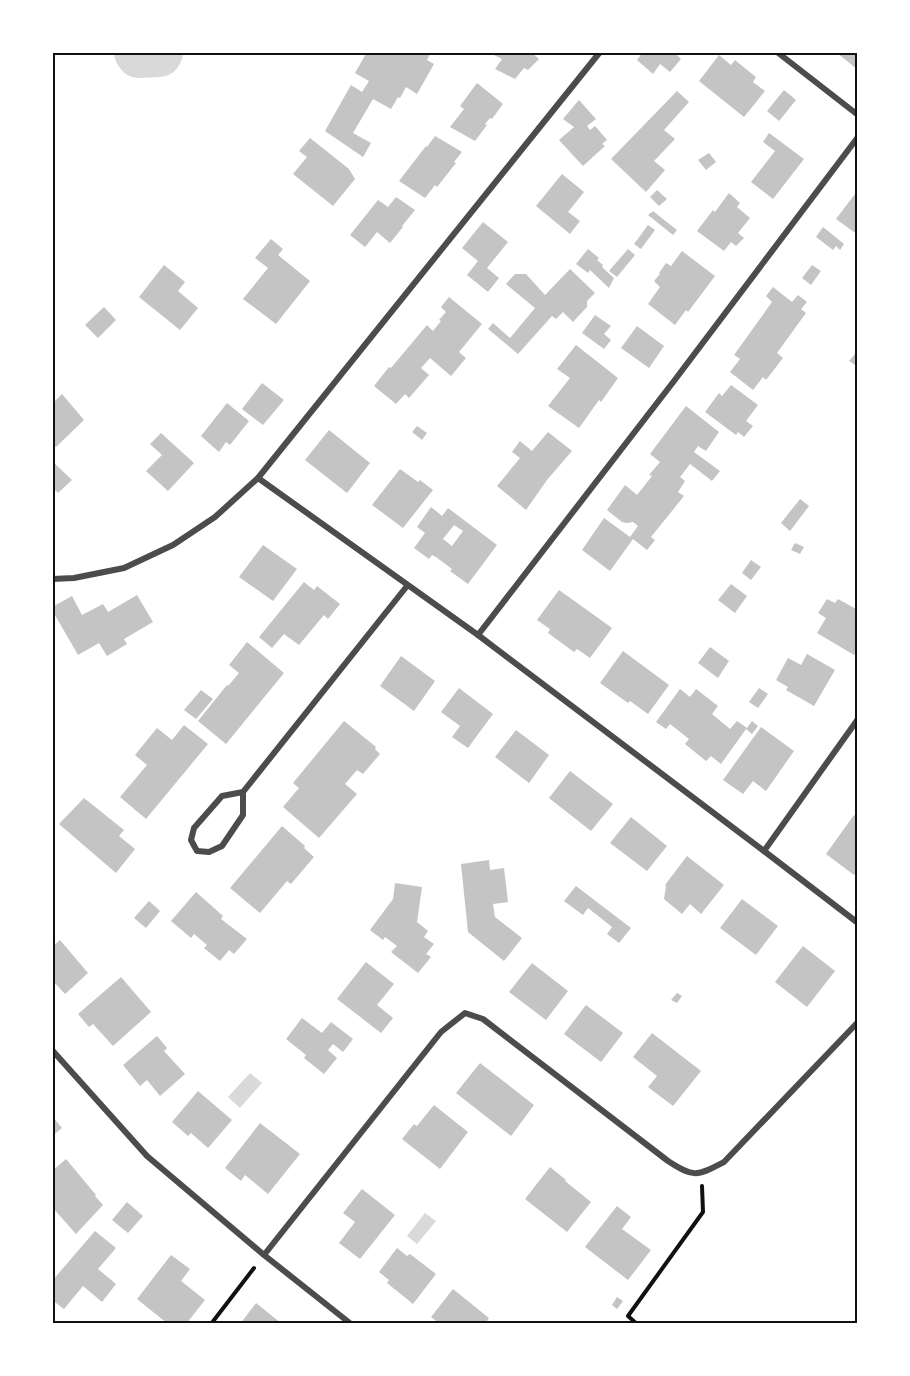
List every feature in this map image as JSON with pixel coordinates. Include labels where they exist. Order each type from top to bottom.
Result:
[{"type":"street","points":[[52,579],[74,579],[124,568],[172,545],[215,517],[258,478],[600,52]]},
{"type":"street","points":[[777,52],[858,115]]},
{"type":"street","points":[[478,635],[858,137]]},
{"type":"street","points":[[258,478],[478,635],[858,923]]},
{"type":"street","points":[[243,792],[222,796],[194,828],[191,840],[197,851],[209,852],[222,846],[243,815],[243,792],[407,586]]},
{"type":"street","points":[[764,851],[858,719]]},
{"type":"street","points":[[264,1255],[441,1032],[465,1013],[483,1019],[668,1161],[685,1172],[702,1173],[724,1162],[858,1022]]},
{"type":"street","points":[[52,1050],[147,1156],[264,1255],[351,1323]]},
{"type":"path","points":[[637,1323],[628,1316],[703,1212],[702,1173]]},
{"type":"path","points":[[211,1323],[264,1255]]},
{"type":"shaded area","points":[[250,1073],[262,1083],[240,1108],[228,1097]]},
{"type":"shaded area","points":[[425,1213],[436,1221],[417,1244],[407,1236]]},
{"type":"building","points":[[367,52],[427,52],[430,54],[427,60],[434,64],[417,94],[406,87],[391,109],[373,99],[353,133],[371,143],[363,157],[325,131],[351,85],[362,92],[369,81],[355,73]]},
{"type":"building","points":[[488,52],[531,52],[539,59],[528,70],[524,68],[515,79],[495,69],[502,59]]},
{"type":"building","points":[[643,52],[677,52],[676,54],[681,59],[670,72],[660,64],[653,74],[637,60]]},
{"type":"building","points":[[836,52],[858,52],[858,70]]},
{"type":"building","points":[[719,55],[731,65],[735,60],[756,77],[753,82],[765,91],[744,117],[699,81]]},
{"type":"building","points":[[477,83],[503,104],[492,119],[490,118],[485,124],[487,125],[475,141],[450,127],[464,109],[460,106]]},
{"type":"building","points":[[784,90],[796,100],[779,121],[767,111]]},
{"type":"building","points":[[677,91],[689,102],[664,130],[675,139],[654,161],[665,170],[646,192],[611,159]]},
{"type":"building","points":[[579,100],[596,119],[587,126],[590,130],[595,126],[607,140],[602,144],[605,146],[583,166],[559,140],[574,127],[563,119]]},
{"type":"building","points":[[769,133],[804,159],[773,199],[751,182],[775,151],[763,142]]},
{"type":"building","points":[[435,136],[462,152],[437,187],[435,185],[425,198],[399,181]]},
{"type":"building","points":[[310,138],[349,169],[355,179],[333,206],[293,174],[307,157],[299,151]]},
{"type":"building","points":[[709,153],[716,162],[706,170],[698,160]]},
{"type":"building","points":[[562,174],[584,192],[568,212],[580,221],[570,234],[536,206]]},
{"type":"building","points":[[657,190],[667,199],[659,206],[650,197]]},
{"type":"building","points":[[858,190],[858,235],[836,219]]},
{"type":"building","points":[[729,193],[740,203],[737,207],[750,218],[738,233],[744,238],[736,246],[731,242],[724,251],[697,231]]},
{"type":"building","points":[[396,197],[415,210],[390,243],[377,232],[365,247],[350,235],[378,200],[388,207]]},
{"type":"building","points":[[653,211],[677,230],[673,235],[648,215]]},
{"type":"building","points":[[483,222],[508,242],[487,268],[499,278],[488,292],[467,275],[478,261],[462,248]]},
{"type":"building","points":[[648,225],[655,230],[641,249],[634,244]]},
{"type":"building","points":[[823,227],[844,244],[840,250],[836,246],[833,250],[816,237]]},
{"type":"building","points":[[271,239],[283,249],[278,255],[310,281],[276,324],[243,299],[268,268],[255,258]]},
{"type":"building","points":[[588,249],[599,258],[597,260],[603,265],[602,267],[614,278],[609,288],[590,270],[588,273],[576,264]]},
{"type":"building","points":[[628,249],[635,255],[617,277],[609,271]]},
{"type":"building","points":[[682,251],[715,276],[688,312],[686,310],[675,325],[648,304],[660,287],[654,281],[659,273],[666,263],[671,266]]},
{"type":"building","points":[[164,265],[185,282],[178,291],[198,308],[180,330],[139,297]]},
{"type":"building","points":[[812,265],[821,271],[811,285],[802,278]]},
{"type":"building","points":[[570,269],[595,293],[587,301],[587,307],[573,322],[563,312],[556,319],[552,316],[518,354],[488,329],[493,323],[510,338],[535,308],[506,284],[515,274],[526,274],[545,295]]},
{"type":"building","points":[[773,287],[792,302],[798,295],[807,302],[801,309],[806,313],[777,353],[783,358],[766,380],[763,377],[753,390],[730,372],[740,359],[734,355],[772,302],[766,296]]},
{"type":"building","points":[[449,297],[482,324],[459,352],[466,358],[451,376],[430,358],[421,368],[429,375],[409,398],[405,394],[396,404],[374,386],[427,325],[433,331],[446,312],[441,307]]},
{"type":"building","points":[[104,307],[116,320],[98,338],[85,325]]},
{"type":"building","points":[[595,315],[611,326],[604,334],[611,340],[604,349],[582,333]]},
{"type":"building","points":[[637,326],[664,346],[649,368],[621,348]]},
{"type":"building","points":[[576,345],[618,378],[579,428],[548,406],[570,378],[557,369]]},
{"type":"building","points":[[858,350],[858,367],[849,361]]},
{"type":"building","points":[[262,383],[284,400],[263,425],[242,409]]},
{"type":"building","points":[[731,385],[758,405],[746,421],[753,426],[744,437],[738,432],[736,435],[705,412],[719,393],[722,396]]},
{"type":"building","points":[[62,394],[84,420],[56,447],[52,443],[52,400],[54,402]]},
{"type":"building","points":[[227,403],[249,421],[230,445],[226,442],[219,452],[201,436]]},
{"type":"building","points":[[686,406],[719,432],[706,451],[698,446],[694,452],[720,471],[712,481],[690,464],[680,477],[685,481],[678,492],[684,496],[651,537],[655,540],[647,550],[633,539],[610,571],[582,550],[604,518],[630,537],[638,526],[633,522],[622,522],[607,510],[625,485],[637,495],[652,476],[649,475],[660,462],[650,454]]},
{"type":"building","points":[[417,426],[427,433],[422,440],[412,432]]},
{"type":"building","points":[[329,430],[370,463],[347,493],[305,460]]},
{"type":"building","points":[[548,432],[572,451],[547,480],[526,510],[497,486],[520,458],[512,452],[520,441],[532,451]]},
{"type":"building","points":[[161,433],[194,463],[168,491],[146,471],[162,455],[150,444]]},
{"type":"building","points":[[52,461],[72,480],[58,493],[52,487]]},
{"type":"building","points":[[400,469],[433,490],[403,528],[372,505]]},
{"type":"building","points":[[800,499],[809,506],[790,531],[781,523]]},
{"type":"building","points":[[431,507],[442,516],[448,508],[497,545],[468,584],[436,557],[432,555],[429,559],[414,548],[425,533],[417,527]],"holes":[[[454,525],[463,531],[452,546],[443,539]]]},
{"type":"building","points":[[795,543],[804,547],[800,554],[791,550]]},
{"type":"building","points":[[263,545],[297,569],[273,601],[239,577]]},
{"type":"building","points":[[751,560],[761,567],[751,580],[742,573]]},
{"type":"building","points":[[304,582],[314,590],[317,586],[340,604],[328,619],[324,615],[299,645],[284,634],[272,648],[259,637]]},
{"type":"building","points":[[731,584],[747,596],[735,613],[718,600]]},
{"type":"building","points":[[559,590],[612,628],[590,658],[577,649],[574,652],[548,633],[550,629],[537,620]]},
{"type":"building","points":[[137,595],[153,622],[124,639],[127,644],[107,656],[99,643],[78,655],[52,610],[52,607],[72,596],[82,615],[103,604],[108,612]]},
{"type":"building","points":[[827,599],[835,603],[838,599],[858,610],[858,649],[854,655],[817,633],[826,618],[818,613]]},
{"type":"building","points":[[247,642],[284,673],[226,744],[198,721],[239,673],[229,665]]},
{"type":"building","points":[[710,647],[729,661],[718,678],[698,663]]},
{"type":"building","points":[[623,651],[669,685],[648,714],[600,683]]},
{"type":"building","points":[[807,654],[835,670],[814,706],[786,690],[788,687],[776,680],[788,658],[801,665]]},
{"type":"building","points":[[401,656],[435,681],[414,711],[380,686]]},
{"type":"building","points":[[459,688],[493,714],[468,748],[452,737],[460,726],[441,712]]},
{"type":"building","points":[[759,688],[768,694],[758,708],[749,702]]},
{"type":"building","points":[[680,689],[690,697],[696,689],[718,706],[712,714],[730,729],[737,721],[747,728],[752,721],[758,726],[752,734],[746,729],[721,764],[711,756],[706,761],[685,744],[689,739],[670,724],[666,729],[656,722]]},
{"type":"building","points":[[201,690],[213,699],[196,719],[184,710]]},
{"type":"building","points":[[344,721],[376,747],[375,749],[380,754],[363,774],[357,770],[345,784],[357,794],[319,838],[283,807],[299,788],[293,783]]},
{"type":"building","points":[[184,725],[208,744],[146,819],[120,797],[147,765],[135,755],[157,728],[172,740]]},
{"type":"building","points":[[761,727],[794,751],[766,791],[753,781],[743,794],[723,780]]},
{"type":"building","points":[[516,730],[549,755],[529,783],[495,757]]},
{"type":"building","points":[[570,771],[613,804],[591,831],[549,798]]},
{"type":"building","points":[[84,798],[124,830],[119,836],[135,849],[116,873],[59,824]]},
{"type":"building","points":[[854,815],[858,818],[858,870],[854,875],[826,854]]},
{"type":"building","points":[[631,817],[667,846],[647,871],[610,843]]},
{"type":"building","points":[[282,826],[314,857],[291,884],[287,881],[260,913],[230,888]]},
{"type":"building","points":[[687,856],[724,885],[701,914],[690,904],[682,914],[664,899],[665,885]]},
{"type":"building","points":[[489,860],[490,870],[504,868],[508,902],[493,904],[495,917],[522,938],[504,961],[468,932],[461,864]]},
{"type":"building","points":[[395,883],[422,887],[417,922],[428,931],[424,937],[434,944],[426,954],[431,957],[418,973],[391,952],[397,946],[385,937],[383,940],[370,930],[393,899]]},
{"type":"building","points":[[576,886],[631,928],[619,943],[607,934],[612,927],[588,908],[583,915],[564,901]]},
{"type":"building","points":[[196,892],[223,916],[221,919],[247,939],[234,954],[229,950],[220,961],[204,948],[207,945],[194,934],[191,938],[171,921]]},
{"type":"building","points":[[742,899],[778,926],[756,955],[720,928]]},
{"type":"building","points":[[149,901],[160,911],[146,928],[134,918]]},
{"type":"building","points":[[60,940],[88,973],[65,994],[52,980],[52,947]]},
{"type":"building","points":[[803,946],[835,971],[807,1007],[775,982]]},
{"type":"building","points":[[366,962],[394,984],[377,1005],[393,1018],[381,1033],[337,999]]},
{"type":"building","points":[[532,963],[568,991],[546,1020],[509,992]]},
{"type":"building","points":[[121,977],[151,1012],[113,1046],[93,1024],[89,1027],[78,1014]]},
{"type":"building","points":[[677,993],[682,996],[677,1003],[671,1000]]},
{"type":"building","points":[[586,1005],[623,1033],[601,1062],[564,1034]]},
{"type":"building","points":[[302,1018],[322,1033],[331,1022],[353,1039],[343,1052],[333,1044],[328,1050],[337,1058],[324,1074],[286,1039]]},
{"type":"building","points":[[652,1033],[701,1071],[673,1106],[648,1087],[657,1076],[633,1057]]},
{"type":"building","points":[[157,1036],[167,1048],[164,1051],[185,1074],[160,1096],[147,1080],[140,1086],[123,1065]]},
{"type":"building","points":[[480,1063],[534,1105],[511,1136],[456,1093]]},
{"type":"building","points":[[198,1091],[232,1120],[208,1148],[191,1133],[188,1136],[172,1122]]},
{"type":"building","points":[[434,1105],[468,1132],[440,1169],[402,1139],[414,1124],[417,1126]]},
{"type":"building","points":[[52,1116],[62,1128],[52,1136]]},
{"type":"building","points":[[260,1123],[300,1154],[268,1194],[245,1175],[241,1181],[225,1168]]},
{"type":"building","points":[[66,1159],[103,1205],[76,1234],[52,1207],[52,1171]]},
{"type":"building","points":[[550,1167],[591,1202],[567,1232],[525,1199]]},
{"type":"building","points":[[362,1189],[395,1215],[360,1259],[339,1243],[355,1222],[343,1213]]},
{"type":"building","points":[[127,1202],[143,1216],[128,1233],[112,1220]]},
{"type":"building","points":[[617,1206],[631,1217],[622,1229],[651,1250],[628,1280],[585,1247]]},
{"type":"building","points":[[95,1231],[116,1248],[98,1269],[116,1284],[102,1302],[83,1286],[64,1309],[52,1300],[52,1281]]},
{"type":"building","points":[[397,1248],[407,1256],[410,1254],[436,1274],[413,1304],[387,1283],[389,1280],[379,1272]]},
{"type":"building","points":[[171,1255],[190,1269],[181,1281],[205,1300],[186,1324],[168,1324],[137,1299]]},
{"type":"building","points":[[453,1289],[489,1318],[485,1324],[440,1324],[431,1317]]},
{"type":"building","points":[[617,1297],[623,1301],[617,1309],[612,1305]]},
{"type":"building","points":[[256,1303],[282,1324],[240,1324]]},
{"type":"waterway","points":[[137,52],[139,55],[159,54],[160,52]]}]
